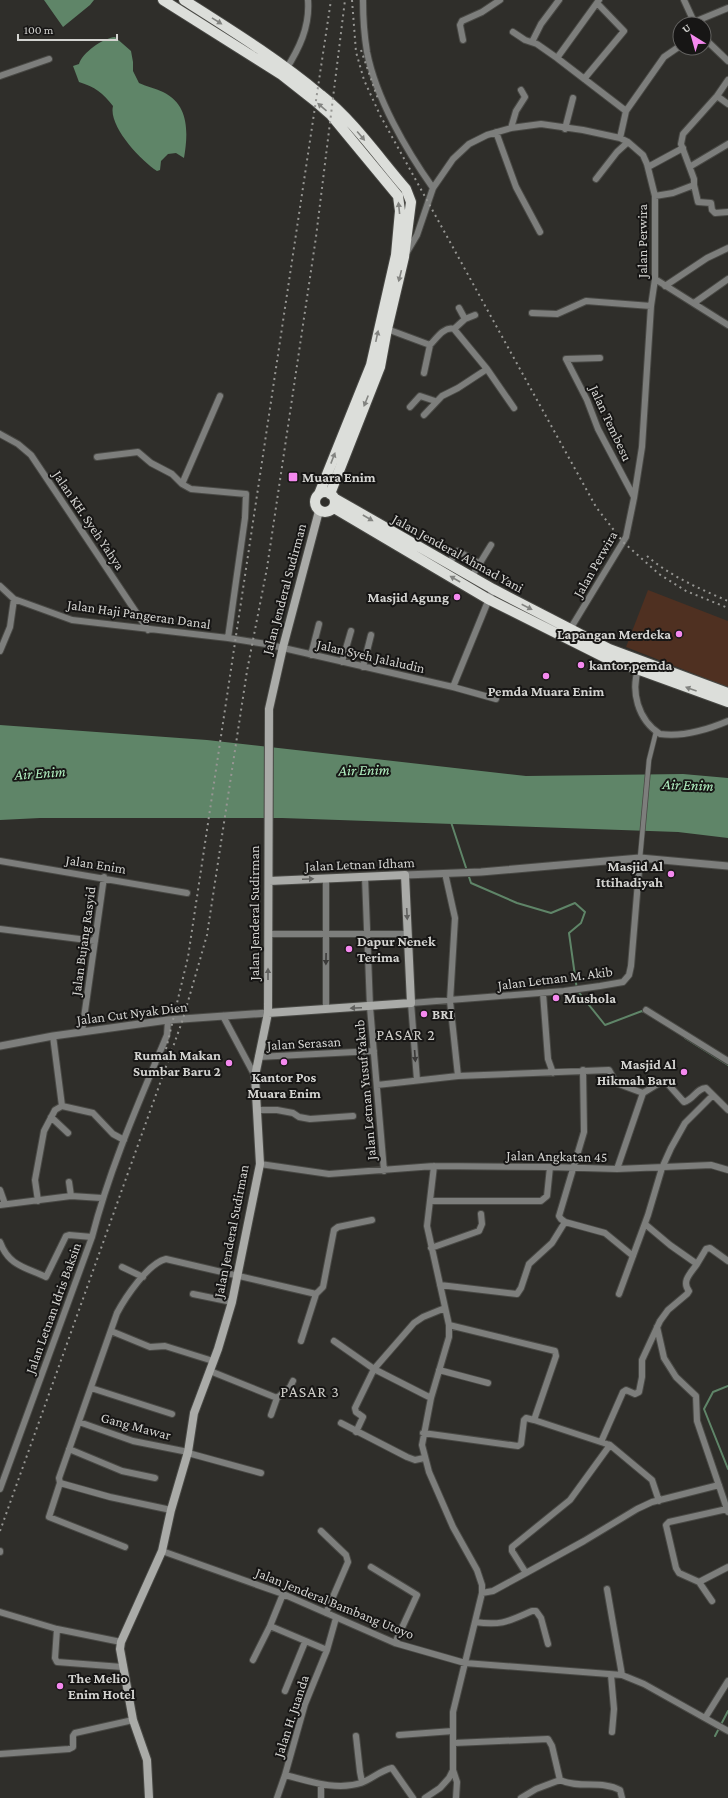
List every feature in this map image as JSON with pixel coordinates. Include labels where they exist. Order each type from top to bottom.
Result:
[{"type":"highway","points":[[163,0],[284,72],[333,106],[349,122],[406,189],[411,202],[380,367],[330,512],[324,513],[319,511],[314,503],[371,365],[400,256]]},
{"type":"highway","points":[[184,0],[261,49],[284,72]]},
{"type":"highway","points":[[319,494],[324,492],[333,500]]},
{"type":"highway","name":"Jalan Jenderal Ahmad Yani","points":[[333,500],[472,576],[568,633]]},
{"type":"highway","name":"Jalan Jenderal Ahmad Yani","points":[[333,500],[488,599],[568,633]]},
{"type":"highway","points":[[568,633],[604,657],[640,665],[728,693]]},
{"type":"highway","points":[[640,665],[728,702]]},
{"type":"main road","name":"Jalan Jenderal Sudirman","points":[[149,1798],[147,1760],[133,1720],[122,1667],[120,1649],[121,1642],[162,1551],[171,1510],[188,1452],[194,1413],[214,1361],[232,1302],[260,1164],[255,1076],[268,1013],[269,709],[283,647],[319,511]]},
{"type":"main road","name":"Jalan Letnan Idham","points":[[269,881],[405,875]]},
{"type":"main road","points":[[268,1013],[411,1003],[405,875]]},
{"type":"street","points":[[284,72],[301,42],[308,23],[308,0]]},
{"type":"street","points":[[363,0],[365,38],[374,74],[385,104],[411,157],[433,188]]},
{"type":"street","points":[[463,40],[460,25],[462,21],[482,12],[500,0]]},
{"type":"street","points":[[532,42],[541,24],[559,0]]},
{"type":"street","points":[[684,0],[691,16]]},
{"type":"street","points":[[557,58],[598,1],[624,31],[584,79]]},
{"type":"street","points":[[710,16],[728,8]]},
{"type":"street","points":[[513,32],[557,58],[626,112]]},
{"type":"street","points":[[712,46],[728,61]]},
{"type":"street","points":[[620,138],[626,112],[664,57],[672,52]]},
{"type":"street","points":[[0,76],[49,59]]},
{"type":"street","points":[[728,80],[717,96],[683,134],[680,141],[695,181],[694,185],[700,203],[711,203],[712,210],[715,213],[728,212]]},
{"type":"street","points":[[511,128],[516,111],[525,97],[521,90]]},
{"type":"street","points":[[717,96],[728,104]]},
{"type":"street","points":[[565,129],[573,98]]},
{"type":"street","name":"Jalan Perwira","points":[[400,256],[417,235],[433,188],[453,159],[469,144],[496,132],[511,128],[540,124],[565,129],[583,130],[620,138],[628,142],[643,155],[648,167],[655,196],[655,279],[651,306],[642,447],[634,498],[626,538],[568,633]]},
{"type":"street","points":[[496,132],[516,187],[540,232]]},
{"type":"street","points":[[596,179],[617,152],[628,142]]},
{"type":"street","points":[[690,166],[728,144]]},
{"type":"street","points":[[648,167],[683,148]]},
{"type":"street","points":[[655,196],[673,193],[694,185]]},
{"type":"street","points":[[665,286],[707,258],[728,248]]},
{"type":"street","points":[[655,279],[728,325]]},
{"type":"street","points":[[694,304],[728,279]]},
{"type":"street","points":[[532,313],[557,314],[586,301],[651,306]]},
{"type":"street","points":[[459,308],[465,318]]},
{"type":"street","points":[[454,329],[465,318],[475,315]]},
{"type":"street","points":[[387,329],[430,345]]},
{"type":"street","points":[[424,373],[430,345],[445,329],[454,329],[487,368],[514,408]]},
{"type":"street","name":"Jalan Tembesu","points":[[600,358],[566,359],[587,400],[598,429],[634,498]]},
{"type":"street","points":[[424,415],[435,401],[487,368]]},
{"type":"street","points":[[182,484],[220,396]]},
{"type":"street","points":[[410,407],[420,396],[435,401]]},
{"type":"street","name":"Jalan KH. Syeh Yahya","points":[[0,434],[18,444],[31,455],[148,630]]},
{"type":"street","points":[[97,457],[138,452],[151,463],[172,474],[182,484],[191,489],[246,494],[243,533],[228,638]]},
{"type":"street","points":[[472,576],[491,545]]},
{"type":"street","points":[[449,563],[458,551],[480,564]]},
{"type":"street","name":"Jalan Haji Pangeran Danal","points":[[0,586],[14,599],[72,620],[148,630],[228,638],[283,647]]},
{"type":"street","points":[[453,687],[493,589]]},
{"type":"street","points":[[0,651],[10,627],[14,599]]},
{"type":"street","points":[[311,655],[319,624]]},
{"type":"street","points":[[342,662],[351,631]]},
{"type":"street","points":[[363,667],[370,634]]},
{"type":"street","name":"Jalan Syeh Jalaludin","points":[[283,647],[311,655],[453,687],[496,699]]},
{"type":"street","points":[[640,665],[634,684],[637,700],[647,722],[656,732],[669,736],[704,730],[728,721]]},
{"type":"street","points":[[640,858],[649,760],[656,732]]},
{"type":"street","name":"Jalan Letnan Idham","points":[[405,875],[482,872],[640,858],[728,866]]},
{"type":"street","name":"Jalan Letnan M. Akib","points":[[411,1003],[544,993],[589,988],[623,982],[629,976],[631,966],[640,858]]},
{"type":"street","name":"Jalan Enim","points":[[0,861],[104,877],[187,892]]},
{"type":"street","points":[[449,873],[455,918],[450,1001],[458,1076]]},
{"type":"street","name":"Jalan Bujang Rasyid","points":[[82,1032],[104,877]]},
{"type":"street","name":"Jalan Letnan Yusuf Yakub","points":[[365,877],[370,1007],[384,1171]]},
{"type":"street","points":[[326,878],[326,1009]]},
{"type":"street","points":[[0,929],[95,941]]},
{"type":"street","points":[[268,934],[408,934]]},
{"type":"street","points":[[544,993],[548,1059],[553,1073]]},
{"type":"street","points":[[411,1003],[417,1080]]},
{"type":"street","points":[[646,1010],[728,1061]]},
{"type":"street","name":"Jalan Cut Nyak Dien","points":[[0,1046],[53,1036],[168,1020],[268,1013]]},
{"type":"street","points":[[222,1016],[255,1076]]},
{"type":"street","points":[[92,1237],[102,1198],[167,1035],[168,1020]]},
{"type":"street","points":[[53,1036],[62,1106]]},
{"type":"street","name":"Jalan Serasan","points":[[258,1057],[374,1051]]},
{"type":"street","points":[[583,1070],[584,1132],[575,1168],[560,1212],[560,1219],[565,1222],[605,1233],[633,1256]]},
{"type":"street","points":[[377,1085],[458,1076],[609,1070],[616,1083],[642,1093]]},
{"type":"street","points":[[617,1170],[642,1093],[661,1082],[667,1083],[684,1102],[704,1088],[728,1110]]},
{"type":"street","points":[[619,1294],[662,1168],[685,1123],[712,1095]]},
{"type":"street","points":[[38,1201],[35,1180],[44,1131],[55,1110],[62,1106],[93,1113],[113,1134],[124,1140]]},
{"type":"street","points":[[256,1110],[277,1110],[293,1113],[299,1117],[310,1119],[353,1116]]},
{"type":"street","points":[[51,1117],[68,1132]]},
{"type":"street","name":"Jalan Angkatan 45","points":[[260,1164],[329,1174],[434,1166],[550,1167],[617,1170],[710,1165],[728,1170]]},
{"type":"street","points":[[434,1166],[428,1226],[431,1248],[449,1325],[449,1337],[438,1370],[423,1433],[422,1445],[424,1458],[453,1527],[477,1570],[482,1585],[482,1593],[453,1712],[453,1770],[457,1782],[456,1798]]},
{"type":"street","points":[[431,1201],[541,1201],[547,1196],[550,1167]]},
{"type":"street","points":[[69,1182],[71,1196]]},
{"type":"street","points":[[0,1190],[2,1205],[71,1196],[102,1198]]},
{"type":"street","points":[[431,1248],[479,1230],[482,1224],[481,1214]]},
{"type":"street","points":[[301,1341],[316,1294],[323,1287],[334,1230],[338,1227],[372,1220]]},
{"type":"street","points":[[440,1285],[516,1294],[521,1288],[529,1264],[552,1243],[565,1222]]},
{"type":"street","points":[[644,1224],[697,1264]]},
{"type":"street","name":"Jalan Letnan Idris Baksin","points":[[0,1242],[4,1252],[11,1261],[47,1277],[66,1236],[92,1237],[0,1489]]},
{"type":"street","points":[[601,1442],[623,1392],[626,1390],[635,1394],[639,1392],[642,1377],[642,1360],[657,1327],[664,1316],[687,1294],[688,1291],[685,1281],[706,1249],[710,1248],[728,1261]]},
{"type":"street","points":[[125,1547],[49,1517],[60,1483],[59,1478],[61,1469],[111,1331],[125,1298],[143,1277],[159,1262],[166,1259],[316,1294]]},
{"type":"street","points":[[122,1267],[143,1277]]},
{"type":"street","points":[[193,1294],[232,1302]]},
{"type":"street","points":[[356,1432],[363,1416],[356,1412],[355,1408],[374,1369],[418,1320],[445,1308]]},
{"type":"street","points":[[449,1325],[555,1352],[556,1356],[534,1420]]},
{"type":"street","points":[[657,1327],[664,1358],[676,1377],[696,1396],[697,1421],[727,1508],[666,1524],[677,1571],[699,1582],[712,1601]]},
{"type":"street","points":[[111,1331],[150,1347],[165,1346],[214,1361]]},
{"type":"street","points":[[334,1341],[374,1369],[431,1398]]},
{"type":"street","points":[[438,1370],[488,1383]]},
{"type":"street","points":[[210,1371],[277,1398]]},
{"type":"street","points":[[271,1415],[277,1398],[290,1387],[293,1381]]},
{"type":"street","points":[[91,1388],[172,1414]]},
{"type":"street","points":[[423,1433],[518,1446],[521,1444],[524,1420],[526,1418],[534,1420],[610,1445],[652,1480],[659,1501]]},
{"type":"street","name":"Gang Mawar","points":[[79,1422],[133,1441],[188,1452],[261,1473]]},
{"type":"street","points":[[341,1423],[407,1458],[415,1460],[424,1458]]},
{"type":"street","points":[[526,1573],[512,1551],[512,1547],[570,1500],[610,1445]]},
{"type":"street","points":[[69,1449],[122,1471],[155,1478]]},
{"type":"street","points":[[60,1483],[110,1497],[171,1510]]},
{"type":"street","points":[[482,1593],[493,1591],[584,1542],[637,1509],[659,1501],[719,1485]]},
{"type":"street","points":[[321,1531],[346,1555],[348,1562],[326,1614]]},
{"type":"street","name":"Jalan Jenderal Bambang Utoyo","points":[[162,1551],[282,1594],[395,1643],[464,1663],[622,1675],[644,1684],[727,1731]]},
{"type":"street","points":[[371,1567],[418,1594],[395,1643]]},
{"type":"street","points":[[699,1582],[728,1567]]},
{"type":"street","points":[[607,1589],[622,1675]]},
{"type":"street","points":[[253,1660],[270,1626],[282,1594]]},
{"type":"street","points":[[475,1622],[492,1625],[500,1624],[532,1611],[536,1611],[541,1618],[548,1644]]},
{"type":"street","points":[[0,1612],[56,1629],[121,1642]]},
{"type":"street","name":"Jalan H. Juanda","points":[[336,1618],[327,1650],[305,1704],[285,1775],[321,1785],[345,1785],[362,1782],[392,1768],[413,1798]]},
{"type":"street","points":[[270,1626],[327,1650]]},
{"type":"street","points":[[56,1629],[55,1658],[57,1662],[122,1667]]},
{"type":"street","points":[[285,1691],[305,1642]]},
{"type":"street","points":[[611,1675],[614,1709],[612,1732]]},
{"type":"street","points":[[704,1718],[728,1680]]},
{"type":"street","points":[[0,1754],[70,1749],[73,1747],[73,1736],[79,1731],[133,1720]]},
{"type":"street","points":[[399,1735],[453,1731]]},
{"type":"street","points":[[356,1736],[362,1782]]},
{"type":"street","points":[[454,1743],[548,1739],[552,1746],[560,1780]]},
{"type":"street","points":[[425,1798],[440,1788],[449,1778],[453,1770]]},
{"type":"street","points":[[277,1798],[285,1775]]},
{"type":"street","points":[[521,1798],[536,1789],[560,1780],[573,1784],[612,1786],[620,1790],[622,1798]]},
{"type":"street","points":[[321,1785],[321,1798]]},
{"type":"shaded area","name":"Lapangan Merdeka","points":[[648,590],[728,621],[728,687],[626,647]]},
{"type":"water","points":[[44,0],[94,0],[63,27]]},
{"type":"water","points":[[115,37],[131,51],[133,71],[139,83],[163,92],[178,104],[183,112],[186,130],[184,158],[176,153],[168,154],[161,161],[160,170],[157,171],[150,166],[127,142],[116,123],[113,114],[113,106],[106,97],[90,86],[79,82],[73,66],[79,64],[84,55],[99,43]]},
{"type":"water","name":"Air Enim","points":[[0,725],[207,740],[526,776],[683,774],[728,778],[728,838],[678,832],[282,818],[40,818],[0,820]]},
{"type":"waterway","points":[[451,822],[471,883],[517,903],[551,913],[575,903],[585,912],[581,923],[569,933],[577,990],[605,1025],[642,1011],[644,1012]]},
{"type":"waterway","points":[[685,1038],[728,1065]]},
{"type":"waterway","points":[[728,1386],[713,1392],[704,1409],[728,1469]]},
{"type":"waterway","points":[[715,1736],[728,1711]]},
{"type":"railway","points":[[166,1049],[188,957],[331,0]]},
{"type":"railway","points":[[0,1531],[183,1019],[207,935],[247,671],[267,568],[316,237],[345,0]]},
{"type":"railway","points":[[352,0],[356,52],[364,80],[380,115],[596,507],[623,542],[659,574],[686,591],[728,608]]},
{"type":"railway","points":[[361,50],[378,99]]},
{"type":"railway","points":[[647,556],[675,576],[728,601]]},
{"type":"place","name":"Muara Enim","points":[[293,477]]},
{"type":"place","name":"Masjid Agung","points":[[457,597]]},
{"type":"place","name":"Lapangan Merdeka","points":[[679,634]]},
{"type":"place","name":"kantor pemda","points":[[581,665]]},
{"type":"place","name":"Pemda Muara Enim","points":[[546,676]]},
{"type":"place","name":"Masjid Al Ittihadiyah","points":[[671,874]]},
{"type":"place","name":"Dapur Nenek Terima","points":[[349,949]]},
{"type":"place","name":"Mushola","points":[[556,998]]},
{"type":"place","name":"BRI","points":[[424,1014]]},
{"type":"place","name":"Kantor Pos Muara Enim","points":[[284,1062]]},
{"type":"place","name":"Rumah Makan Sumbar Baru 2","points":[[229,1063]]},
{"type":"place","name":"Masjid Al Hikmah Baru","points":[[684,1072]]},
{"type":"place","name":"The Melio Enim Hotel","points":[[60,1686]]},
{"type":"district","name":"PASAR 2","points":[[406,1034]]},
{"type":"district","name":"PASAR 3","points":[[310,1391]]}]
